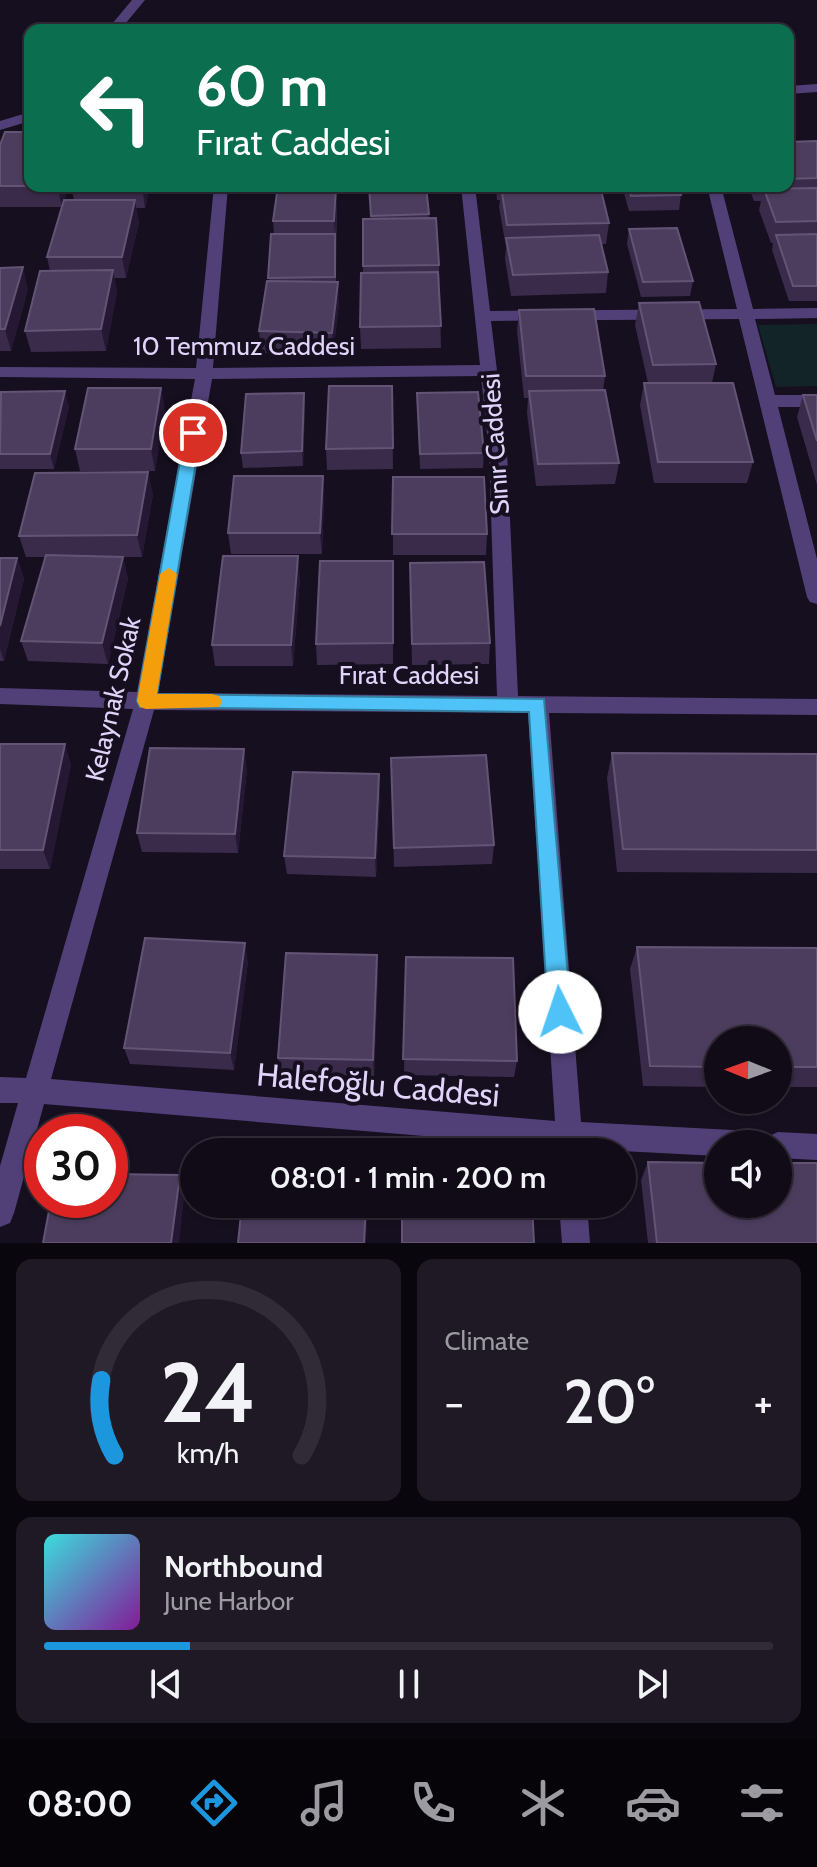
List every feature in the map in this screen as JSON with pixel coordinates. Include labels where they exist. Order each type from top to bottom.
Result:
[{"type":"street","points":[[118,24],[139,0]]},
{"type":"street","points":[[794,90],[817,88]]},
{"type":"street","points":[[0,127],[24,118]]},
{"type":"street","points":[[0,127],[24,127]]},
{"type":"street","name":"Kelaynak Sokak","points":[[0,1213],[146,701],[204,374],[220,192]]},
{"type":"street","name":"Sınır Caddesi","points":[[469,192],[498,453],[508,704]]},
{"type":"street","points":[[716,192],[817,597]]},
{"type":"street","points":[[483,316],[817,313]]},
{"type":"street","name":"10 Temmuz Caddesi","points":[[0,372],[204,374],[489,370]]},
{"type":"street","points":[[768,401],[817,401]]},
{"type":"street","name":"Fırat Caddesi","points":[[0,696],[146,701],[817,707]]},
{"type":"street","points":[[538,704],[569,1138]]},
{"type":"street","name":"Halefoğlu Caddesi","points":[[0,1090],[37,1091],[509,1138]]},
{"type":"street","name":"Halefoğlu Caddesi","points":[[636,1144],[704,1144]]},
{"type":"street","points":[[792,1146],[817,1147]]},
{"type":"street","points":[[574,1218],[576,1243]]},
{"type":"shaded area","points":[[817,324],[817,386],[776,387],[758,325]]},
{"type":"building","points":[[5,132],[24,132],[24,186],[0,186],[0,145]]},
{"type":"building","points":[[817,141],[817,178],[794,179],[794,142]]},
{"type":"building","points":[[794,188],[817,188],[817,221],[776,222],[765,192],[794,192]]},
{"type":"building","points":[[277,192],[336,192],[334,221],[273,221]]},
{"type":"building","points":[[369,192],[427,192],[429,214],[371,216]]},
{"type":"building","points":[[502,192],[601,192],[609,223],[507,225]]},
{"type":"building","points":[[630,192],[680,192],[681,195],[631,196]]},
{"type":"building","points":[[64,200],[135,200],[122,257],[47,257]]},
{"type":"building","points":[[436,218],[439,265],[363,266],[363,219]]},
{"type":"building","points":[[677,228],[693,281],[643,282],[629,229]]},
{"type":"building","points":[[271,234],[335,234],[335,277],[268,278]]},
{"type":"building","points":[[817,234],[817,286],[793,286],[776,235]]},
{"type":"building","points":[[599,235],[608,272],[513,275],[506,238]]},
{"type":"building","points":[[23,267],[5,329],[0,329],[0,268]]},
{"type":"building","points":[[113,270],[101,329],[25,331],[40,271]]},
{"type":"building","points":[[438,272],[441,326],[360,327],[361,273]]},
{"type":"building","points":[[267,281],[338,282],[332,333],[259,331]]},
{"type":"building","points":[[699,302],[716,364],[653,365],[639,303]]},
{"type":"building","points":[[594,309],[605,376],[526,376],[519,310]]},
{"type":"building","points":[[644,383],[733,383],[753,462],[658,462]]},
{"type":"building","points":[[329,386],[392,386],[393,448],[326,449]]},
{"type":"building","points":[[88,388],[161,388],[151,449],[75,449]]},
{"type":"building","points":[[605,390],[619,463],[538,464],[529,391]]},
{"type":"building","points":[[65,391],[50,454],[0,454],[1,392]]},
{"type":"building","points":[[478,392],[484,453],[420,454],[417,393]]},
{"type":"building","points":[[304,393],[302,451],[241,453],[246,394]]},
{"type":"building","points":[[803,395],[817,395],[817,441]]},
{"type":"building","points":[[148,472],[137,535],[19,536],[35,473]]},
{"type":"building","points":[[234,476],[323,476],[320,533],[228,533]]},
{"type":"building","points":[[393,477],[484,477],[487,534],[392,534]]},
{"type":"building","points":[[46,555],[123,557],[102,643],[21,641]]},
{"type":"building","points":[[223,556],[298,556],[291,645],[212,645]]},
{"type":"building","points":[[0,558],[17,558],[0,626]]},
{"type":"building","points":[[320,561],[393,561],[393,643],[316,644]]},
{"type":"building","points":[[484,562],[490,643],[412,644],[410,563]]},
{"type":"building","points":[[0,744],[65,744],[43,850],[0,850]]},
{"type":"building","points":[[150,748],[244,749],[235,834],[137,833]]},
{"type":"building","points":[[612,753],[817,754],[817,850],[623,849]]},
{"type":"building","points":[[486,755],[494,845],[394,848],[391,758]]},
{"type":"building","points":[[293,772],[379,774],[375,858],[284,856]]},
{"type":"building","points":[[145,938],[245,943],[230,1053],[124,1048]]},
{"type":"building","points":[[637,947],[817,948],[817,1067],[792,1067],[792,1026],[704,1026],[704,1067],[650,1066]]},
{"type":"building","points":[[286,953],[377,955],[373,1060],[278,1058]]},
{"type":"building","points":[[406,957],[513,958],[517,1061],[403,1059]]},
{"type":"building","points":[[648,1162],[704,1163],[704,1218],[792,1218],[792,1163],[817,1163],[817,1243],[657,1243]]},
{"type":"building","points":[[128,1174],[180,1175],[171,1243],[43,1243],[48,1218],[128,1218]]},
{"type":"building","points":[[241,1218],[365,1218],[364,1243],[238,1243]]},
{"type":"building","points":[[402,1218],[533,1218],[534,1243],[402,1243]]},
{"type":"slow traffic","points":[[169,574],[146,701],[212,702]]},
{"type":"route","points":[[193,433],[146,701],[538,704],[560,1012]]}]
